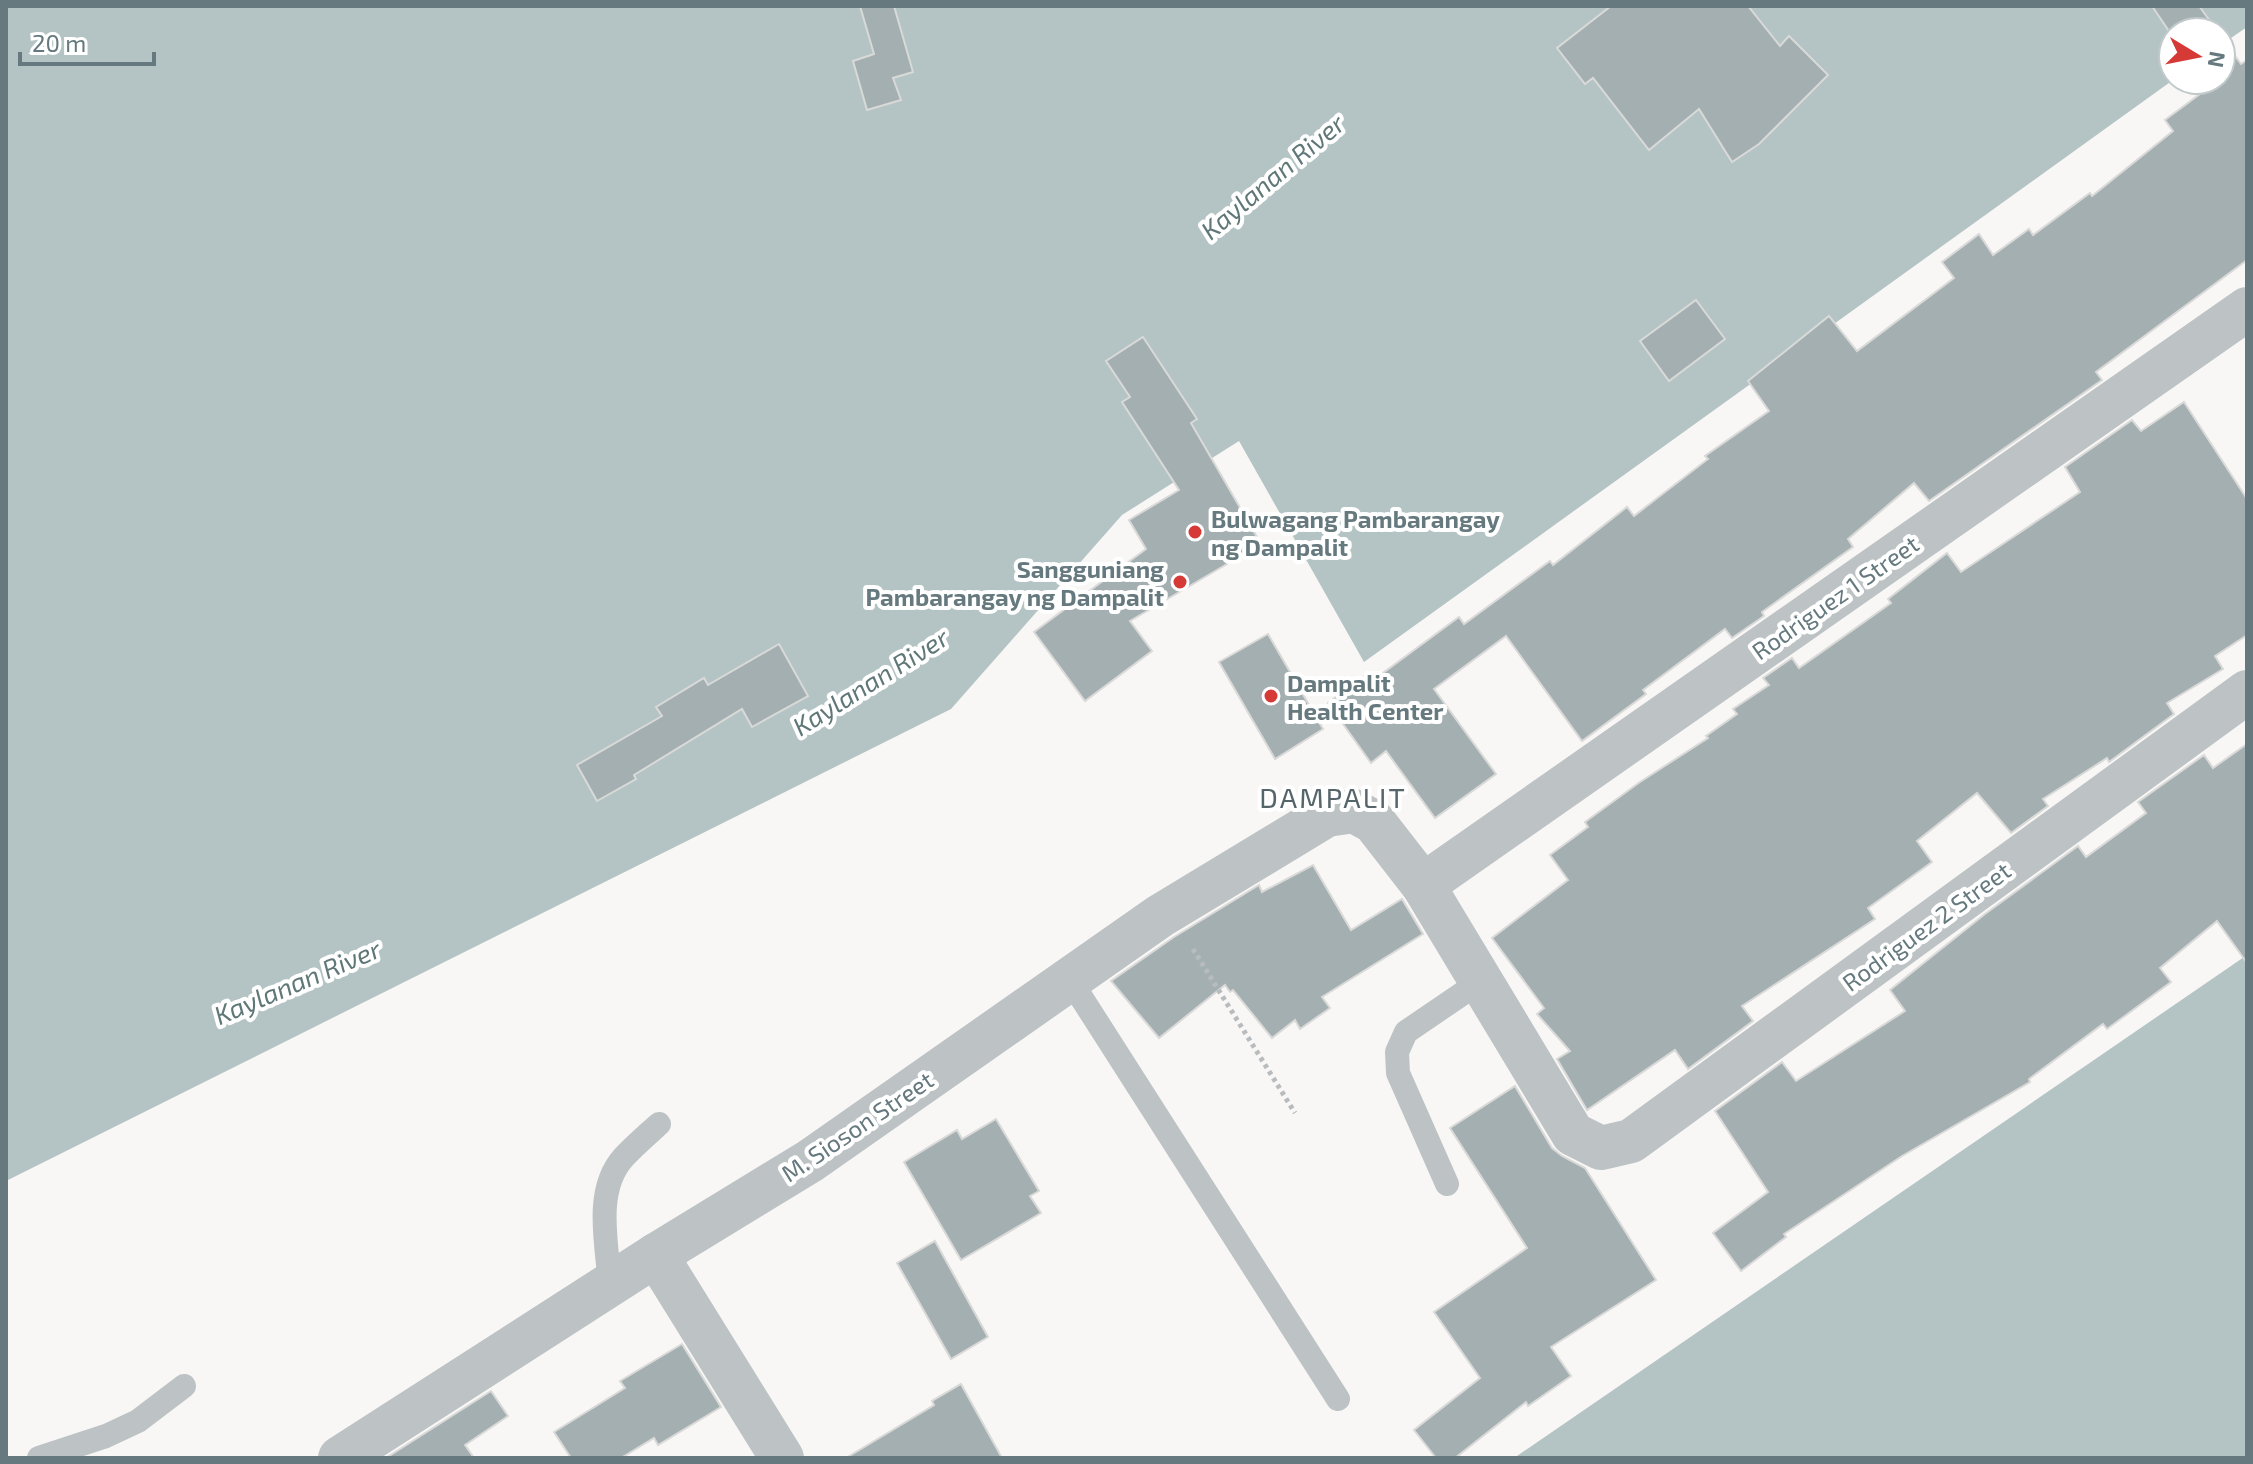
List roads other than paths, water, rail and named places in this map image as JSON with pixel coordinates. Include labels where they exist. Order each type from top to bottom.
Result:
[{"type":"street","name":"Rodriguez 1 Street","points":[[1423,885],[2247,309]]},
{"type":"street","name":"Rodriguez 2 Street","points":[[1481,981],[1573,1134],[1601,1148],[1631,1141],[2247,692]]},
{"type":"street","name":"M. Sioson Street","points":[[365,1451],[656,1255],[810,1161],[1170,911],[1327,815],[1354,811],[1374,822],[1423,885]]},
{"type":"street","points":[[1423,885],[1481,981]]},
{"type":"street","points":[[656,1255],[782,1458]]},
{"type":"lane","points":[[1072,977],[1081,997],[1338,1399]]},
{"type":"lane","points":[[1447,1184],[1398,1073],[1397,1052],[1406,1032],[1481,981]]},
{"type":"lane","points":[[610,1285],[605,1208],[608,1182],[622,1159],[659,1124]]},
{"type":"lane","points":[[39,1458],[106,1436],[138,1421],[184,1386]]},
{"type":"water","name":"Kaylanan River","points":[[6,6],[2247,6],[2247,27],[2237,34],[2237,16],[2157,16],[2157,92],[1364,662],[1239,441],[1122,515],[951,709],[6,1181]]},
{"type":"water","points":[[2247,955],[2247,1458],[1514,1458]]},
{"type":"place","name":"Bulwagang Pambarangay ng Dampalit","points":[[1195,532]]},
{"type":"place","name":"Sangguniang Pambarangay ng Dampalit","points":[[1180,582]]},
{"type":"place","name":"Dampalit Health Center","points":[[1271,696]]},
{"type":"district","name":"DAMPALIT","points":[[1333,797]]}]
